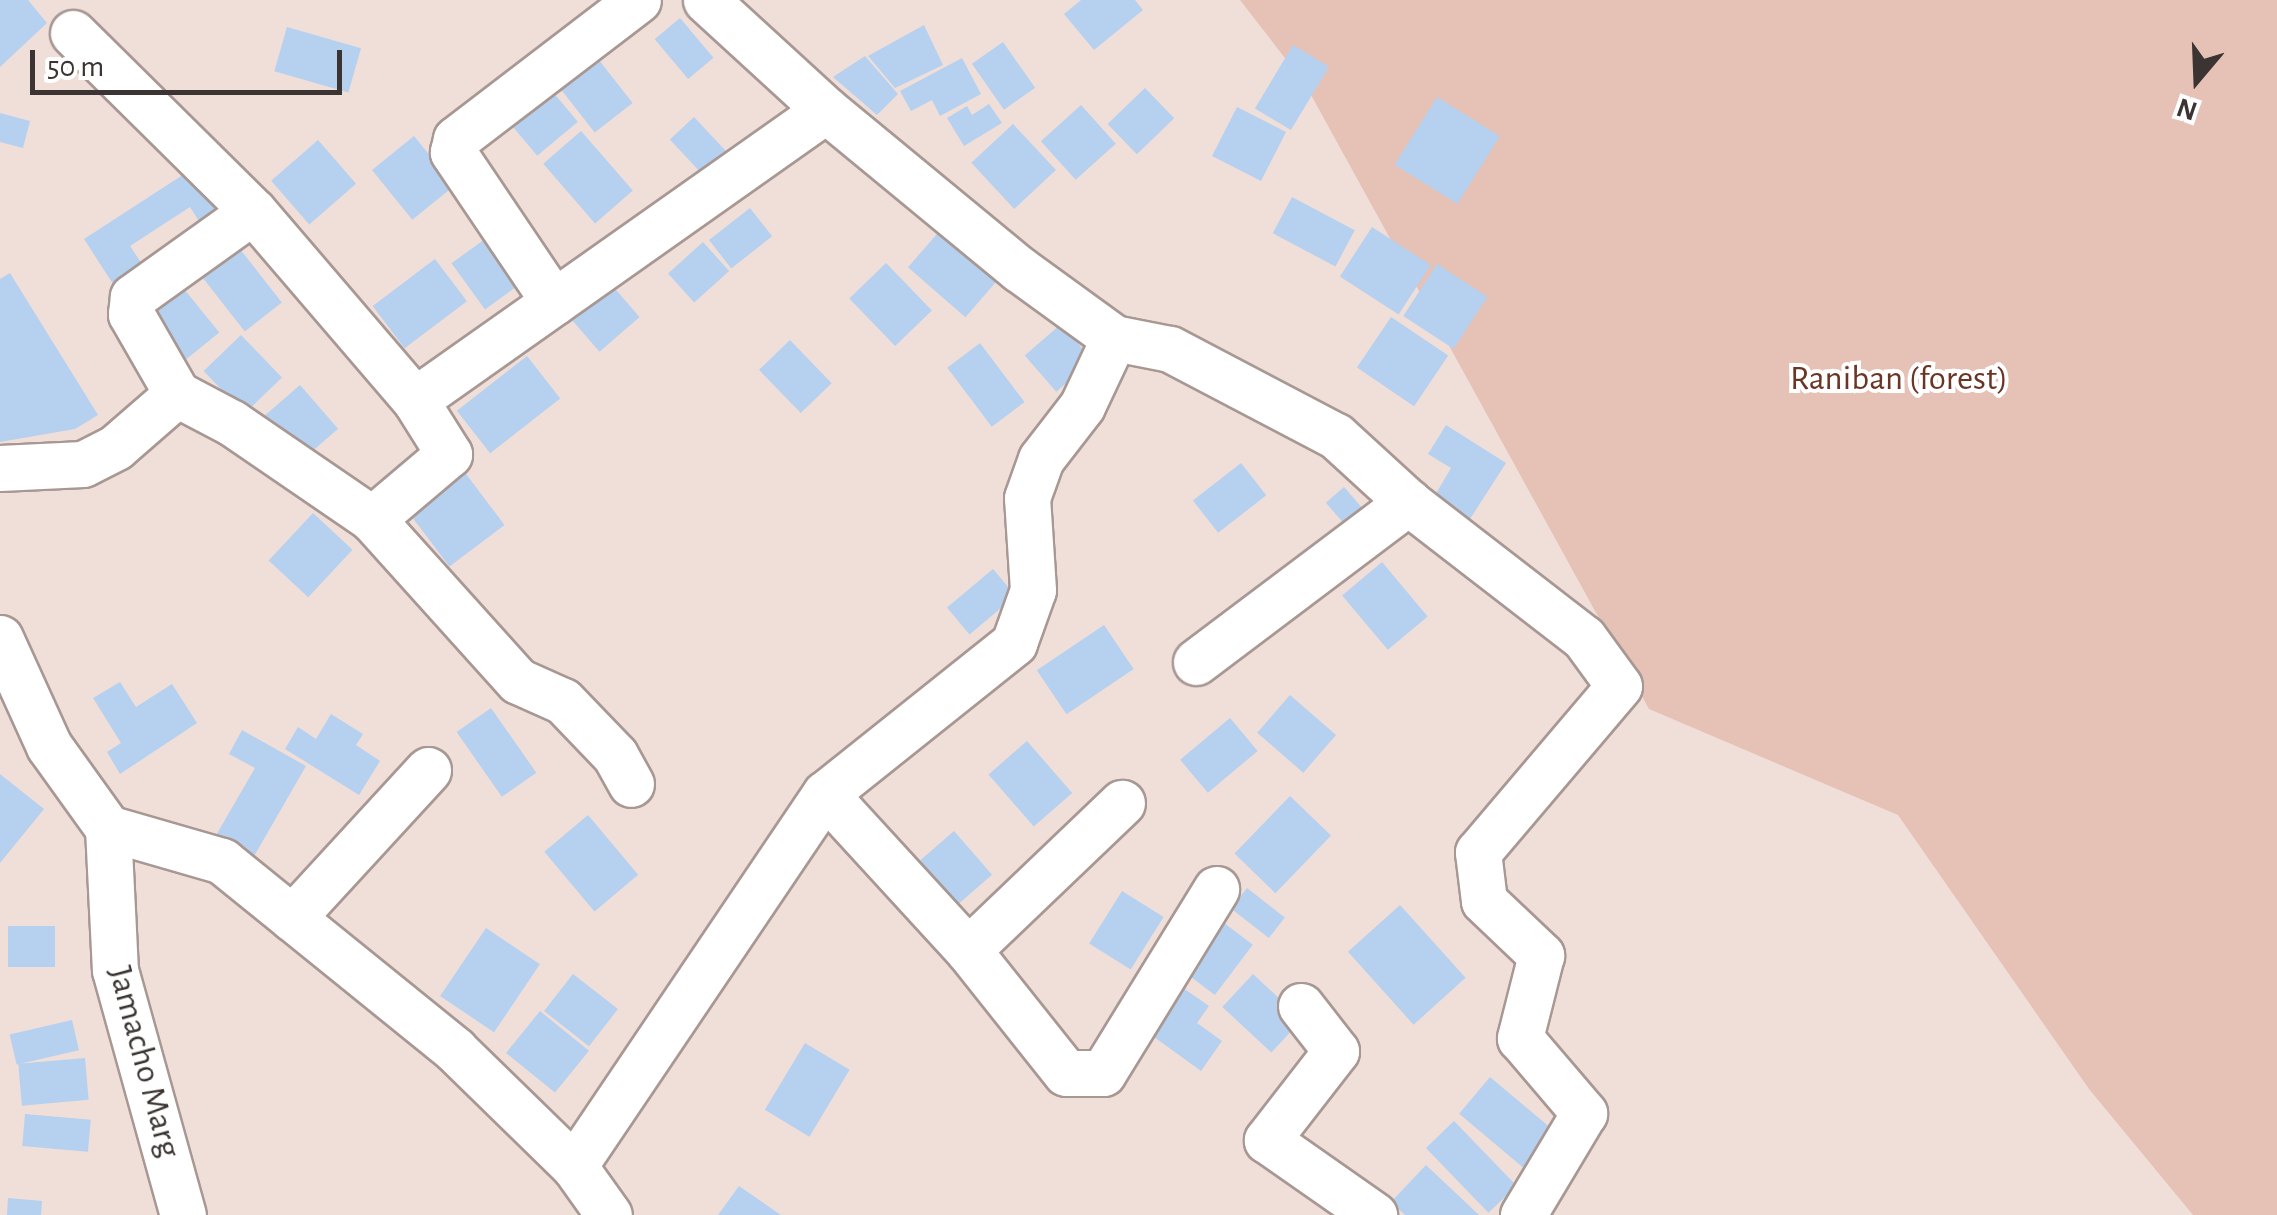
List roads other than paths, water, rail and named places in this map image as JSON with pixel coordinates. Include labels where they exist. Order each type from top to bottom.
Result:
[{"type":"street","points":[[554,302],[453,152],[456,139],[638,0]]},
{"type":"street","points":[[706,0],[826,110],[1019,269],[1114,338],[1170,349],[1336,436],[1408,502],[1584,638],[1620,686],[1478,852],[1484,901],[1541,954],[1520,1038],[1584,1113],[1523,1215]]},
{"type":"street","points":[[73,33],[254,211],[414,400],[450,454],[448,461],[372,519]]},
{"type":"street","points":[[414,400],[826,110]]},
{"type":"street","points":[[254,211],[133,297],[131,314],[178,394],[232,423],[372,519],[518,681],[563,701],[576,714],[615,755],[631,784]]},
{"type":"street","points":[[574,1166],[825,794],[1014,643],[1033,590],[1026,498],[1041,458],[1082,406],[1114,338]]},
{"type":"street","points":[[0,468],[83,464],[116,447],[178,394]]},
{"type":"street","points":[[1196,662],[1408,502]]},
{"type":"street","points":[[0,638],[49,746],[108,828],[222,862],[455,1050],[574,1166],[609,1215]]},
{"type":"street","points":[[292,918],[428,770]]},
{"type":"street","points":[[825,794],[968,950],[1066,1073],[1103,1072],[1216,889]]},
{"type":"street","points":[[968,950],[1122,803]]},
{"type":"street","name":"Jamacho Marg","points":[[108,828],[115,970],[184,1215]]},
{"type":"street","points":[[1301,1006],[1336,1052],[1267,1140],[1374,1215]]},
{"type":"park label","name":"Raniban (forest)","points":[[1899,379]]}]
